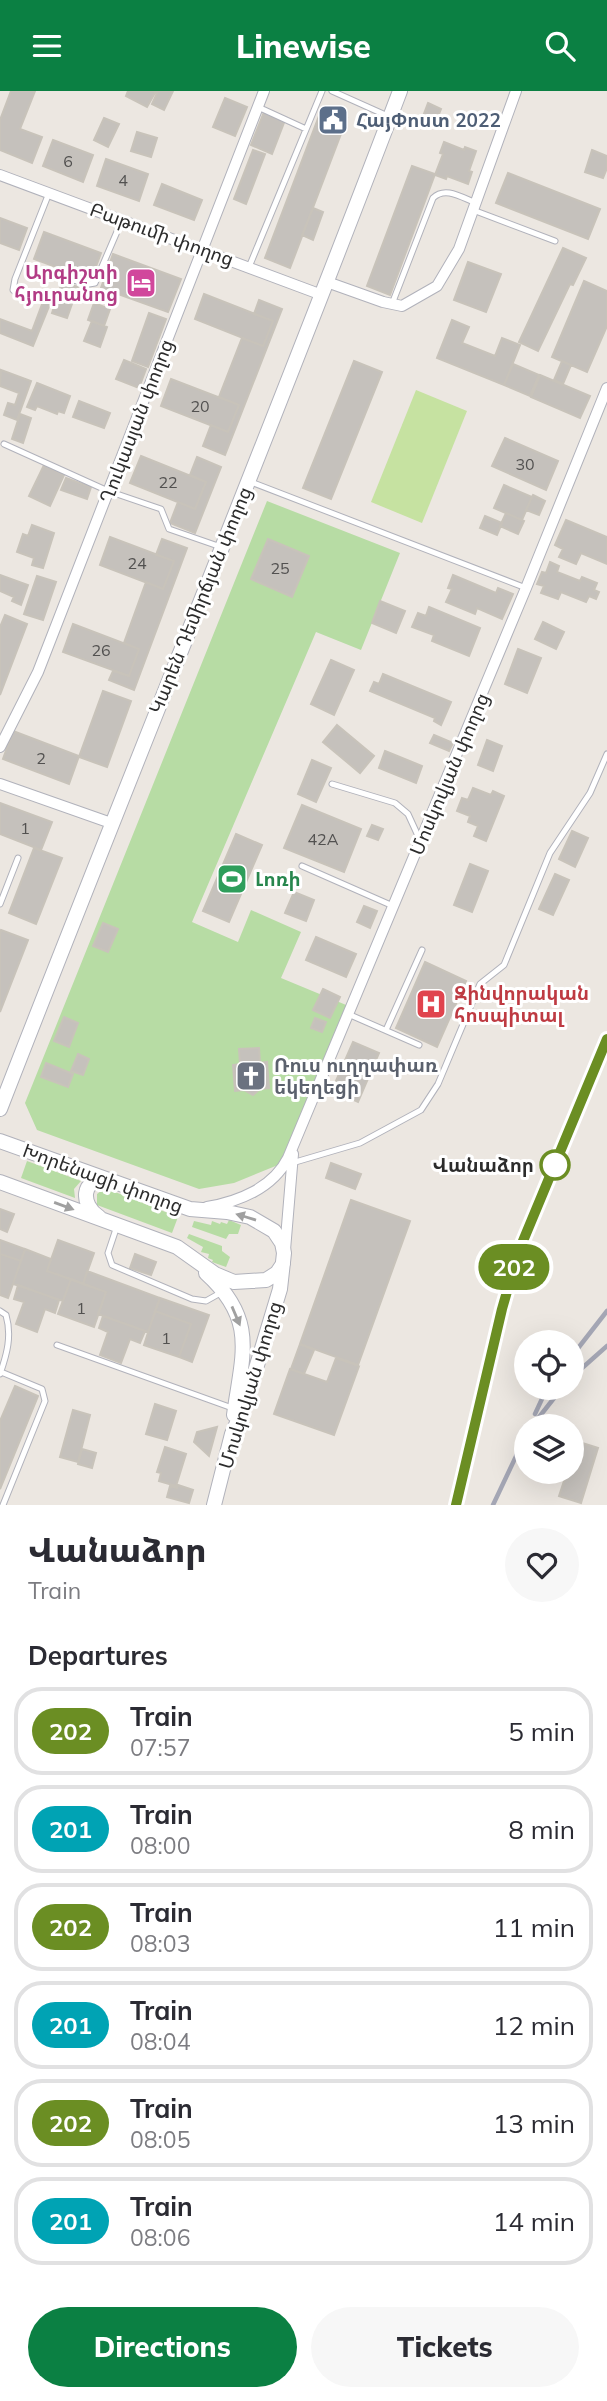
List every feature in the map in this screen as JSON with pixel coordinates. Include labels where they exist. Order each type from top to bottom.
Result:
[{"type":"street","name":"Ղուկասյան փողոց","points":[[0,747],[37,672],[264,91]]},
{"type":"street","name":"Կարեն Դեմիրճյան փողոց","points":[[0,1109],[111,823],[325,289],[400,91]]},
{"type":"street","points":[[392,304],[402,306],[437,286],[459,250],[516,91]]},
{"type":"street","name":"Բաթումի փողոց","points":[[0,175],[249,267],[325,289],[392,304]]},
{"type":"street","name":"Մոսկովյան փողոց","points":[[290,1161],[293,1146],[607,388]]},
{"type":"street","points":[[0,784],[111,823]]},
{"type":"street","name":"Խորենացի փողոց","points":[[0,1141],[190,1209],[250,1217],[274,1231],[282,1243],[284,1259],[277,1273],[266,1280],[234,1282],[215,1274],[177,1247],[0,1182]]},
{"type":"street","points":[[190,1209],[220,1205],[248,1195],[274,1177],[290,1161]]},
{"type":"street","points":[[284,1259],[290,1161]]},
{"type":"street","points":[[111,1223],[90,1212],[86,1203],[86,1191],[92,1183],[101,1180],[119,1184]]},
{"type":"street","points":[[177,1247],[213,1280],[229,1299],[240,1323],[244,1346],[232,1434]]},
{"type":"street","name":"Մոսկովյան փողոց","points":[[214,1505],[232,1434],[245,1405],[280,1289],[284,1259]]},
{"type":"lane","points":[[249,267],[322,91]]},
{"type":"lane","points":[[332,91],[390,117]]},
{"type":"lane","points":[[258,107],[306,129]]},
{"type":"lane","points":[[392,304],[433,198],[438,193],[446,191],[555,241]]},
{"type":"lane","points":[[31,298],[19,295],[13,290],[49,193]]},
{"type":"lane","points":[[50,274],[89,284],[95,283],[122,220]]},
{"type":"lane","points":[[4,444],[108,491],[161,509],[169,529],[221,547]]},
{"type":"lane","points":[[248,481],[526,588]]},
{"type":"lane","points":[[290,1161],[360,1143],[421,1110],[438,1084],[480,984],[504,965],[550,853],[590,793],[607,754]]},
{"type":"lane","points":[[332,785],[396,803],[408,814],[421,841]]},
{"type":"lane","points":[[0,904],[18,858]]},
{"type":"lane","points":[[302,866],[393,906]]},
{"type":"lane","points":[[386,1030],[422,950]]},
{"type":"lane","points":[[348,1014],[419,1045]]},
{"type":"lane","points":[[111,1223],[108,1253],[112,1265],[192,1300],[206,1301],[222,1291]]},
{"type":"lane","points":[[0,1311],[6,1315],[9,1328],[8,1349],[0,1373],[42,1389],[45,1401],[3,1505]]},
{"type":"lane","points":[[57,1345],[235,1409]]},
{"type":"green space","points":[[416,390],[467,411],[422,523],[371,502]]},
{"type":"green space","points":[[267,501],[400,553],[361,650],[316,632],[192,922],[238,942],[251,910],[301,932],[281,978],[351,1007],[293,1146],[278,1165],[234,1183],[199,1189],[37,1130],[25,1103]]},
{"type":"green space","points":[[27,1161],[81,1181],[74,1189],[75,1198],[21,1178]]},
{"type":"green space","points":[[105,1188],[178,1217],[172,1233],[97,1205],[97,1194]]},
{"type":"green space","points":[[229,1220],[241,1225],[238,1234],[229,1234],[226,1239],[192,1227],[194,1221],[211,1225],[212,1221],[227,1224]]},
{"type":"green space","points":[[189,1234],[222,1246],[222,1251],[230,1257],[226,1267],[212,1262],[213,1260],[208,1258],[209,1254],[201,1252],[203,1247],[187,1238]]},
{"type":"building","points":[[11,91],[35,91],[20,129],[42,137],[32,163],[0,150],[0,120]]},
{"type":"building","points":[[128,91],[156,91],[147,107],[126,96]]},
{"type":"building","points":[[158,91],[173,91],[164,110],[152,104]]},
{"type":"building","points":[[225,98],[247,107],[235,136],[213,127]]},
{"type":"building","points":[[428,103],[441,109],[435,124],[422,119]]},
{"type":"building","points":[[322,108],[347,118],[290,268],[265,258]]},
{"type":"building","points":[[264,112],[285,120],[272,154],[251,145]]},
{"type":"building","points":[[104,118],[119,124],[108,147],[94,140]]},
{"type":"building","points":[[137,132],[157,138],[151,157],[131,151]]},
{"type":"building","points":[[53,140],[93,155],[83,182],[43,166]]},
{"type":"building","points":[[444,142],[464,150],[465,147],[476,151],[468,184],[447,176],[446,179],[435,175],[443,154],[440,153]]},
{"type":"building","points":[[253,150],[265,154],[246,204],[234,199]]},
{"type":"building","points":[[592,150],[607,156],[607,168],[603,178],[585,172]]},
{"type":"building","points":[[106,159],[148,174],[139,201],[97,186]]},
{"type":"building","points":[[412,166],[435,174],[390,295],[367,286]]},
{"type":"building","points":[[508,173],[600,209],[588,239],[496,203]]},
{"type":"building","points":[[162,184],[202,200],[194,220],[154,205]]},
{"type":"building","points":[[313,208],[323,212],[313,240],[302,235]]},
{"type":"building","points":[[0,218],[27,228],[19,250],[0,243]]},
{"type":"building","points":[[44,232],[101,253],[91,280],[34,259]]},
{"type":"building","points":[[563,248],[586,258],[573,285],[570,284],[538,351],[519,342]]},
{"type":"building","name":"Արգիշտի հյուրանոց","points":[[113,254],[181,279],[168,312],[101,288]]},
{"type":"building","points":[[468,262],[501,274],[486,312],[454,300]]},
{"type":"building","points":[[584,281],[607,291],[607,326],[587,372],[552,357]]},
{"type":"building","points":[[62,282],[78,287],[67,318],[52,313]]},
{"type":"building","points":[[47,291],[54,294],[33,346],[0,333],[0,319],[32,331]]},
{"type":"building","points":[[204,294],[273,321],[263,346],[195,319]]},
{"type":"building","points":[[259,300],[282,309],[225,455],[203,446],[211,425],[228,432],[239,405],[219,397],[242,338],[263,346],[273,321],[254,314]]},
{"type":"building","points":[[94,303],[110,309],[104,326],[88,320]]},
{"type":"building","points":[[149,313],[166,319],[148,367],[132,361]]},
{"type":"building","points":[[452,320],[469,327],[462,343],[495,356],[502,338],[520,345],[504,385],[437,358]]},
{"type":"building","points":[[92,321],[107,327],[100,347],[84,341]]},
{"type":"building","points":[[124,360],[146,369],[139,388],[116,379]]},
{"type":"building","points":[[354,361],[382,372],[331,499],[303,488]]},
{"type":"building","points":[[562,361],[571,365],[563,384],[554,380]]},
{"type":"building","points":[[513,364],[539,375],[530,396],[504,385]]},
{"type":"building","points":[[1,370],[31,381],[17,420],[4,415],[8,403],[15,405],[19,393],[0,386]]},
{"type":"building","points":[[540,375],[590,396],[580,418],[531,397]]},
{"type":"building","points":[[171,379],[239,405],[228,432],[161,406]]},
{"type":"building","points":[[37,383],[70,396],[64,413],[58,411],[57,414],[37,406],[35,410],[27,407]]},
{"type":"building","points":[[79,401],[110,413],[104,428],[73,417]]},
{"type":"building","points":[[20,414],[31,418],[23,443],[12,439]]},
{"type":"building","points":[[505,438],[558,461],[546,490],[492,466]]},
{"type":"building","points":[[141,456],[206,482],[195,509],[130,483]]},
{"type":"building","points":[[197,457],[221,467],[195,533],[170,523],[178,502],[195,509],[206,482],[190,475]]},
{"type":"building","points":[[44,465],[64,475],[50,506],[29,496]]},
{"type":"building","points":[[66,478],[91,487],[87,499],[61,490]]},
{"type":"building","points":[[504,485],[532,497],[522,520],[494,508]]},
{"type":"building","points":[[533,495],[545,501],[539,515],[526,510]]},
{"type":"building","points":[[506,513],[524,521],[518,534],[500,526]]},
{"type":"building","points":[[485,516],[502,523],[497,535],[480,528]]},
{"type":"building","points":[[566,520],[607,537],[607,564],[581,553],[576,564],[559,557],[563,549],[555,545]]},
{"type":"building","points":[[32,525],[54,533],[43,568],[32,565],[34,558],[17,552],[23,534],[28,536]]},
{"type":"building","points":[[110,537],[174,561],[163,589],[100,565]]},
{"type":"building","points":[[162,539],[187,548],[134,690],[109,680],[113,671],[129,676],[139,649],[124,643],[146,582],[163,589],[174,561],[156,555]]},
{"type":"building","points":[[268,539],[309,556],[292,597],[251,579]]},
{"type":"building","points":[[550,562],[559,566],[557,572],[580,581],[582,577],[597,583],[594,590],[599,592],[596,599],[589,596],[586,602],[561,592],[558,599],[541,593],[544,586],[537,584],[542,572],[546,573]]},
{"type":"building","points":[[0,575],[28,585],[21,605],[12,601],[14,597],[0,591]]},
{"type":"building","points":[[453,575],[496,593],[498,588],[513,594],[502,619],[477,608],[475,614],[446,602],[452,589],[448,588]]},
{"type":"building","points":[[37,576],[56,582],[43,620],[24,614]]},
{"type":"building","points":[[380,601],[405,611],[396,633],[372,623]]},
{"type":"building","points":[[429,607],[480,628],[469,656],[432,641],[434,635],[412,627],[418,613],[426,616]]},
{"type":"building","points":[[5,615],[27,624],[0,695],[0,627]]},
{"type":"building","points":[[543,622],[564,632],[556,649],[535,639]]},
{"type":"building","points":[[73,624],[139,649],[129,676],[63,652]]},
{"type":"building","points":[[518,649],[541,658],[527,693],[505,684]]},
{"type":"building","points":[[331,660],[354,670],[334,715],[311,704]]},
{"type":"building","points":[[383,674],[451,702],[441,725],[434,721],[435,718],[370,691],[374,682],[379,684]]},
{"type":"building","points":[[103,691],[131,701],[107,767],[79,757]]},
{"type":"building","points":[[337,725],[374,756],[360,773],[323,742]]},
{"type":"building","points":[[13,731],[79,756],[69,784],[3,759]]},
{"type":"building","points":[[434,735],[453,743],[449,751],[430,743]]},
{"type":"building","points":[[487,740],[502,746],[493,771],[478,765]]},
{"type":"building","points":[[385,751],[422,766],[416,783],[379,768]]},
{"type":"building","points":[[312,760],[331,768],[316,802],[298,794]]},
{"type":"building","points":[[473,788],[491,795],[493,791],[504,796],[486,841],[474,836],[478,826],[468,822],[470,816],[457,811],[462,798],[468,800]]},
{"type":"building","points":[[0,803],[52,822],[41,850],[0,834]]},
{"type":"building","points":[[302,805],[361,829],[344,872],[284,848]]},
{"type":"building","points":[[372,825],[383,829],[378,840],[367,836]]},
{"type":"building","points":[[572,831],[588,838],[575,867],[559,859]]},
{"type":"building","points":[[236,834],[262,845],[229,922],[203,911]]},
{"type":"building","points":[[34,848],[62,858],[36,924],[9,913]]},
{"type":"building","points":[[470,864],[488,871],[472,912],[454,905]]},
{"type":"building","points":[[555,874],[569,880],[553,915],[539,909]]},
{"type":"building","points":[[294,892],[314,900],[306,921],[285,913]]},
{"type":"building","points":[[364,906],[377,911],[370,928],[357,922]]},
{"type":"building","points":[[103,923],[118,929],[108,952],[93,946]]},
{"type":"building","points":[[1,930],[28,940],[0,1012],[0,934]]},
{"type":"building","points":[[316,937],[356,954],[346,977],[306,960]]},
{"type":"building","name":"Զինվորական հոսպիտալ","points":[[425,962],[466,981],[437,1047],[396,1028]]},
{"type":"building","points":[[323,989],[340,997],[330,1018],[313,1010]]},
{"type":"building","points":[[64,1017],[78,1023],[69,1047],[54,1041]]},
{"type":"building","points":[[315,1018],[326,1022],[322,1032],[311,1028]]},
{"type":"building","points":[[353,1042],[379,1053],[358,1102],[332,1090]]},
{"type":"building","name":"Ռուս ուղղափառ եկեղեցի","points":[[259,1048],[260,1063],[267,1062],[269,1088],[260,1089],[253,1095],[244,1090],[235,1091],[233,1065],[240,1064],[239,1049]]},
{"type":"building","points":[[78,1054],[89,1059],[83,1075],[71,1071]]},
{"type":"building","points":[[46,1063],[73,1074],[68,1087],[41,1077]]},
{"type":"building","points":[[331,1163],[361,1174],[355,1189],[326,1178]]},
{"type":"building","points":[[351,1200],[410,1221],[358,1365],[300,1344]]},
{"type":"building","points":[[0,1209],[14,1214],[7,1232],[0,1229]]},
{"type":"building","points":[[0,1240],[25,1249],[21,1261],[0,1254]]},
{"type":"building","points":[[58,1240],[94,1253],[83,1284],[47,1271]]},
{"type":"building","points":[[25,1249],[51,1259],[47,1271],[71,1279],[63,1301],[13,1284]]},
{"type":"building","points":[[0,1254],[21,1261],[8,1298],[0,1295]]},
{"type":"building","points":[[135,1254],[156,1262],[151,1275],[130,1268]]},
{"type":"building","points":[[87,1271],[160,1298],[148,1332],[98,1314],[106,1292],[83,1284]]},
{"type":"building","points":[[71,1279],[106,1292],[94,1327],[58,1314]]},
{"type":"building","points":[[18,1285],[59,1300],[55,1313],[45,1309],[37,1332],[16,1324],[24,1302],[14,1299]]},
{"type":"building","points":[[160,1298],[209,1315],[192,1362],[179,1357],[191,1324],[155,1311]]},
{"type":"building","points":[[155,1311],[191,1324],[179,1357],[144,1345]]},
{"type":"building","points":[[103,1316],[145,1331],[140,1343],[130,1339],[121,1363],[100,1355],[108,1332],[99,1328]]},
{"type":"building","points":[[300,1344],[314,1350],[304,1374],[291,1369]]},
{"type":"building","points":[[336,1358],[359,1366],[334,1435],[274,1414],[290,1369],[327,1382]]},
{"type":"building","points":[[15,1386],[38,1396],[0,1489],[0,1421]]},
{"type":"building","points":[[155,1404],[176,1411],[167,1440],[146,1434]]},
{"type":"building","points":[[73,1410],[90,1415],[78,1462],[60,1457]]},
{"type":"building","points":[[217,1427],[209,1456],[194,1442],[197,1432]]},
{"type":"building","points":[[584,1444],[598,1448],[581,1503],[559,1496],[563,1484],[584,1484]]},
{"type":"building","points":[[165,1447],[186,1454],[176,1486],[159,1481],[161,1473],[157,1472]]},
{"type":"building","points":[[82,1449],[96,1453],[92,1468],[78,1464]]},
{"type":"building","points":[[178,1485],[193,1490],[189,1503],[167,1497],[170,1486],[177,1488]]},
{"type":"railway","points":[[456,1505],[518,1253],[607,1039]]},
{"type":"railway","points":[[584,1341],[607,1311]]},
{"type":"railway","points":[[584,1366],[607,1346]]},
{"type":"railway","points":[[535,1414],[541,1400]]},
{"type":"railway","points":[[541,1414],[553,1400]]},
{"type":"railway","points":[[493,1505],[514,1461]]},
{"type":"train","name":"202","points":[[456,1505],[502,1309],[518,1253],[607,1039]]},
{"type":"place","name":"ՀայՓոստ 2022","points":[[333,120]]},
{"type":"place","name":"Արգիշտի հյուրանոց","points":[[141,283]]},
{"type":"place","name":"Լոռի","points":[[232,879]]},
{"type":"place","name":"Զինվորական հոսպիտալ","points":[[431,1004]]},
{"type":"place","name":"Ռուս ուղղափառ եկեղեցի","points":[[251,1076]]},
{"type":"place","name":"Վանաձոր","points":[[555,1165]]}]
